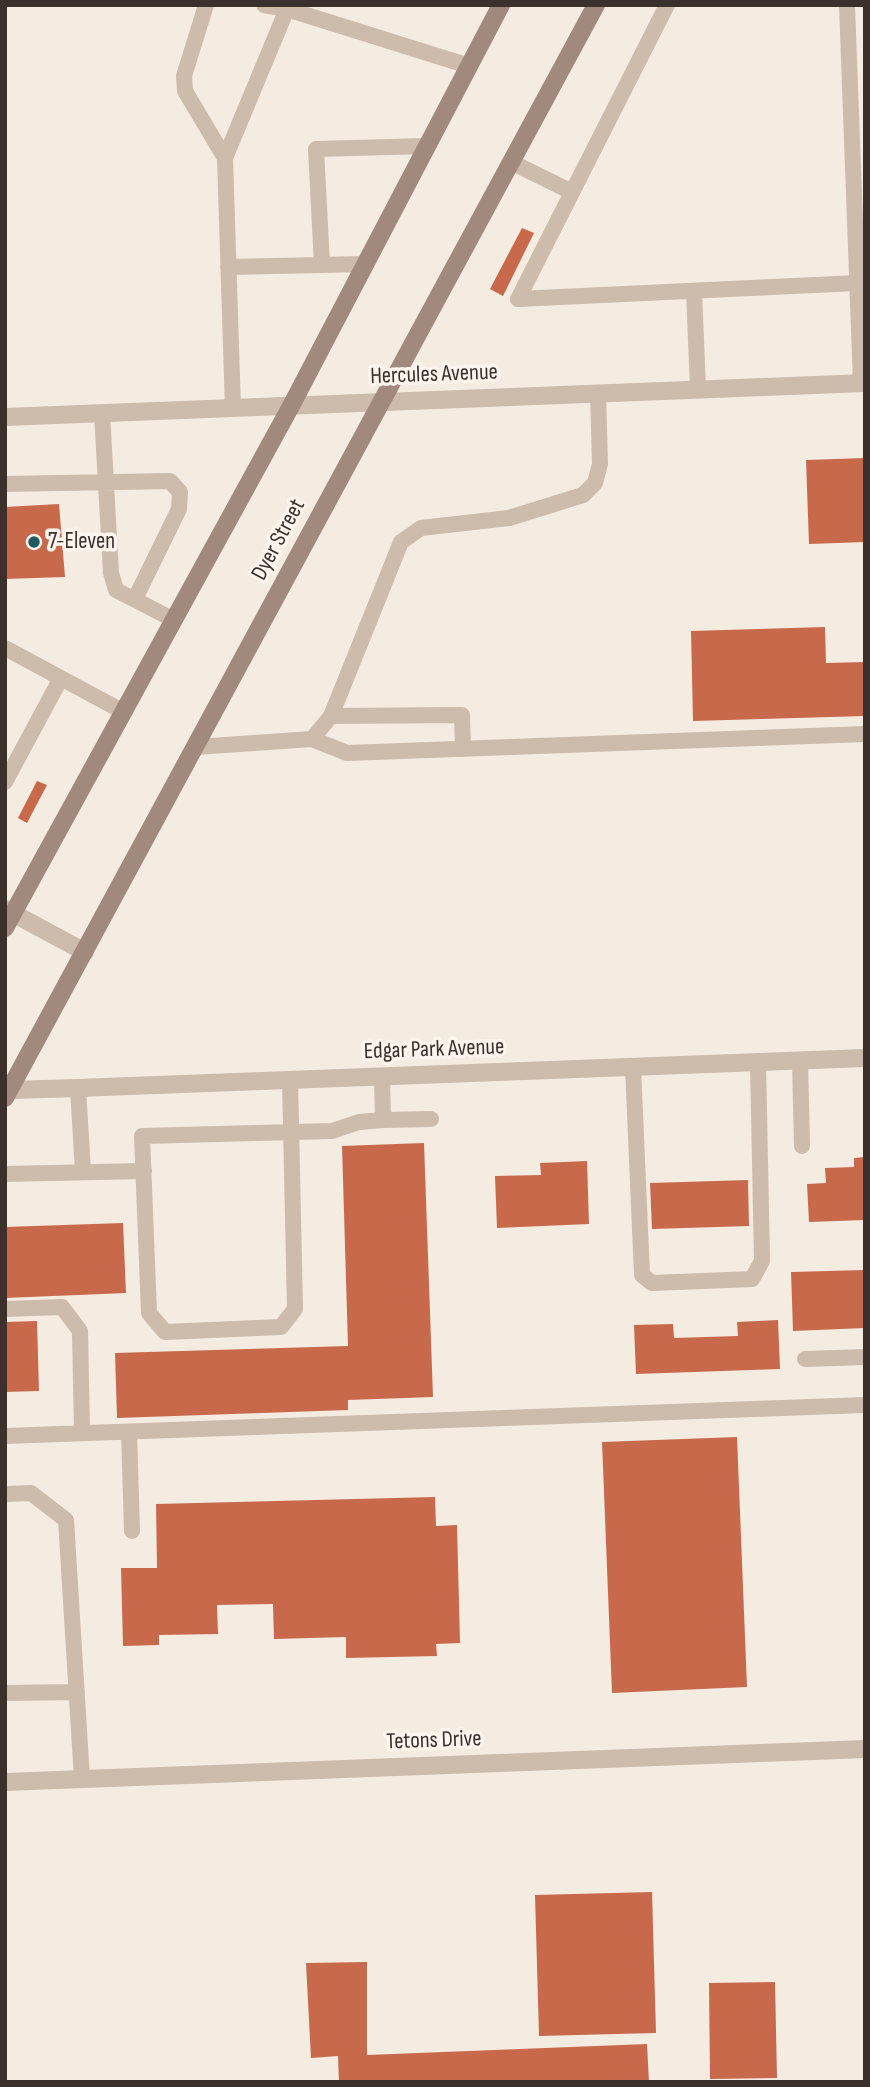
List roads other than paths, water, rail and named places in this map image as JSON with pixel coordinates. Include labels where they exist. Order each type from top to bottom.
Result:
[{"type":"main road","points":[[8,917],[291,407],[501,5]]},
{"type":"main road","name":"Dyer Street","points":[[7,1092],[596,5]]},
{"type":"street","name":"Hercules Avenue","points":[[5,417],[863,383]]},
{"type":"street","points":[[8,917],[85,952]]},
{"type":"street","name":"Edgar Park Avenue","points":[[7,1092],[865,1058]]},
{"type":"street","name":"Tetons Drive","points":[[5,1782],[865,1749]]},
{"type":"lane","points":[[206,5],[184,76],[185,91],[225,158]]},
{"type":"lane","points":[[264,5],[287,9],[469,66]]},
{"type":"lane","points":[[667,5],[518,299],[857,283]]},
{"type":"lane","points":[[847,5],[863,383]]},
{"type":"lane","points":[[233,408],[225,158],[287,9]]},
{"type":"lane","points":[[322,265],[316,149],[427,146]]},
{"type":"lane","points":[[511,162],[572,192]]},
{"type":"lane","points":[[228,267],[366,264]]},
{"type":"lane","points":[[694,291],[698,389]]},
{"type":"lane","points":[[312,739],[331,716],[401,542],[421,528],[509,518],[583,495],[595,483],[600,464],[598,393]]},
{"type":"lane","points":[[102,414],[111,573],[116,590],[174,620]]},
{"type":"lane","points":[[5,484],[170,481],[180,492],[179,509],[135,599]]},
{"type":"lane","points":[[5,648],[124,712]]},
{"type":"lane","points":[[5,782],[61,678]]},
{"type":"lane","points":[[331,716],[462,715],[463,749]]},
{"type":"lane","points":[[196,747],[312,739],[347,754],[865,734]]},
{"type":"lane","points":[[800,1061],[802,1146]]},
{"type":"lane","points":[[633,1067],[642,1275],[652,1283],[752,1279],[762,1261],[758,1062]]},
{"type":"lane","points":[[382,1077],[383,1120]]},
{"type":"lane","points":[[290,1080],[291,1132],[295,1309],[281,1327],[165,1332],[149,1313],[142,1136],[291,1132],[332,1131],[359,1122],[431,1119]]},
{"type":"lane","points":[[78,1088],[83,1172]]},
{"type":"lane","points":[[5,1174],[144,1171]]},
{"type":"lane","points":[[5,1309],[62,1307],[80,1331],[82,1433]]},
{"type":"lane","points":[[805,1359],[865,1357]]},
{"type":"lane","points":[[5,1436],[865,1405]]},
{"type":"lane","points":[[129,1432],[132,1531]]},
{"type":"lane","points":[[5,1494],[31,1493],[66,1520],[82,1779]]},
{"type":"lane","points":[[5,1693],[77,1692]]},
{"type":"place","name":"7-Eleven","points":[[34,542]]}]
